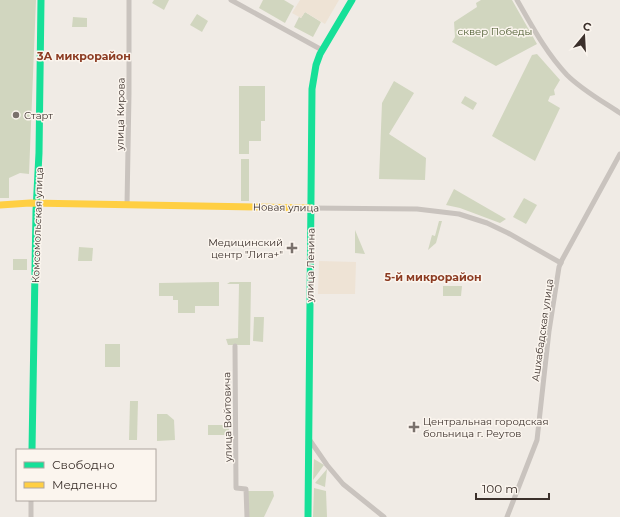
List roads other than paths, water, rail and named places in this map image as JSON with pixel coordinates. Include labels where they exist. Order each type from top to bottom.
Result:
[{"type":"street","name":"Комсомольская улица","points":[[32,449],[41,0]]},
{"type":"street","name":"улица Кирова","points":[[127,205],[129,0]]},
{"type":"street","points":[[231,0],[322,50]]},
{"type":"street","name":"улица Ленина","points":[[308,517],[312,89],[316,65],[322,50],[352,0]]},
{"type":"street","points":[[517,0],[538,37],[557,64],[577,83],[620,113]]},
{"type":"street","name":"Ашхабадская улица","points":[[507,517],[537,440],[550,331],[561,263],[619,156]]},
{"type":"street","name":"Новая улица","points":[[0,205],[127,205],[417,210],[459,214],[508,233],[561,263]]},
{"type":"street","name":"улица Войтовича","points":[[235,346],[236,488],[246,489],[247,517]]},
{"type":"street","points":[[308,439],[327,466],[343,484],[384,517]]},
{"type":"street","points":[[31,501],[31,517]]},
{"type":"place","name":"Старт","points":[[16,115]]},
{"type":"place","name":"Медицинский центр \"Лига+\"","points":[[292,248]]},
{"type":"place","name":"Центральная городская больница г. Реутов","points":[[414,427]]},
{"type":"district","name":"3А микрорайон","points":[[84,56]]},
{"type":"district","name":"5-й микрорайон","points":[[433,277]]},
{"type":"park label","name":"сквер Победы","points":[[495,31]]}]
